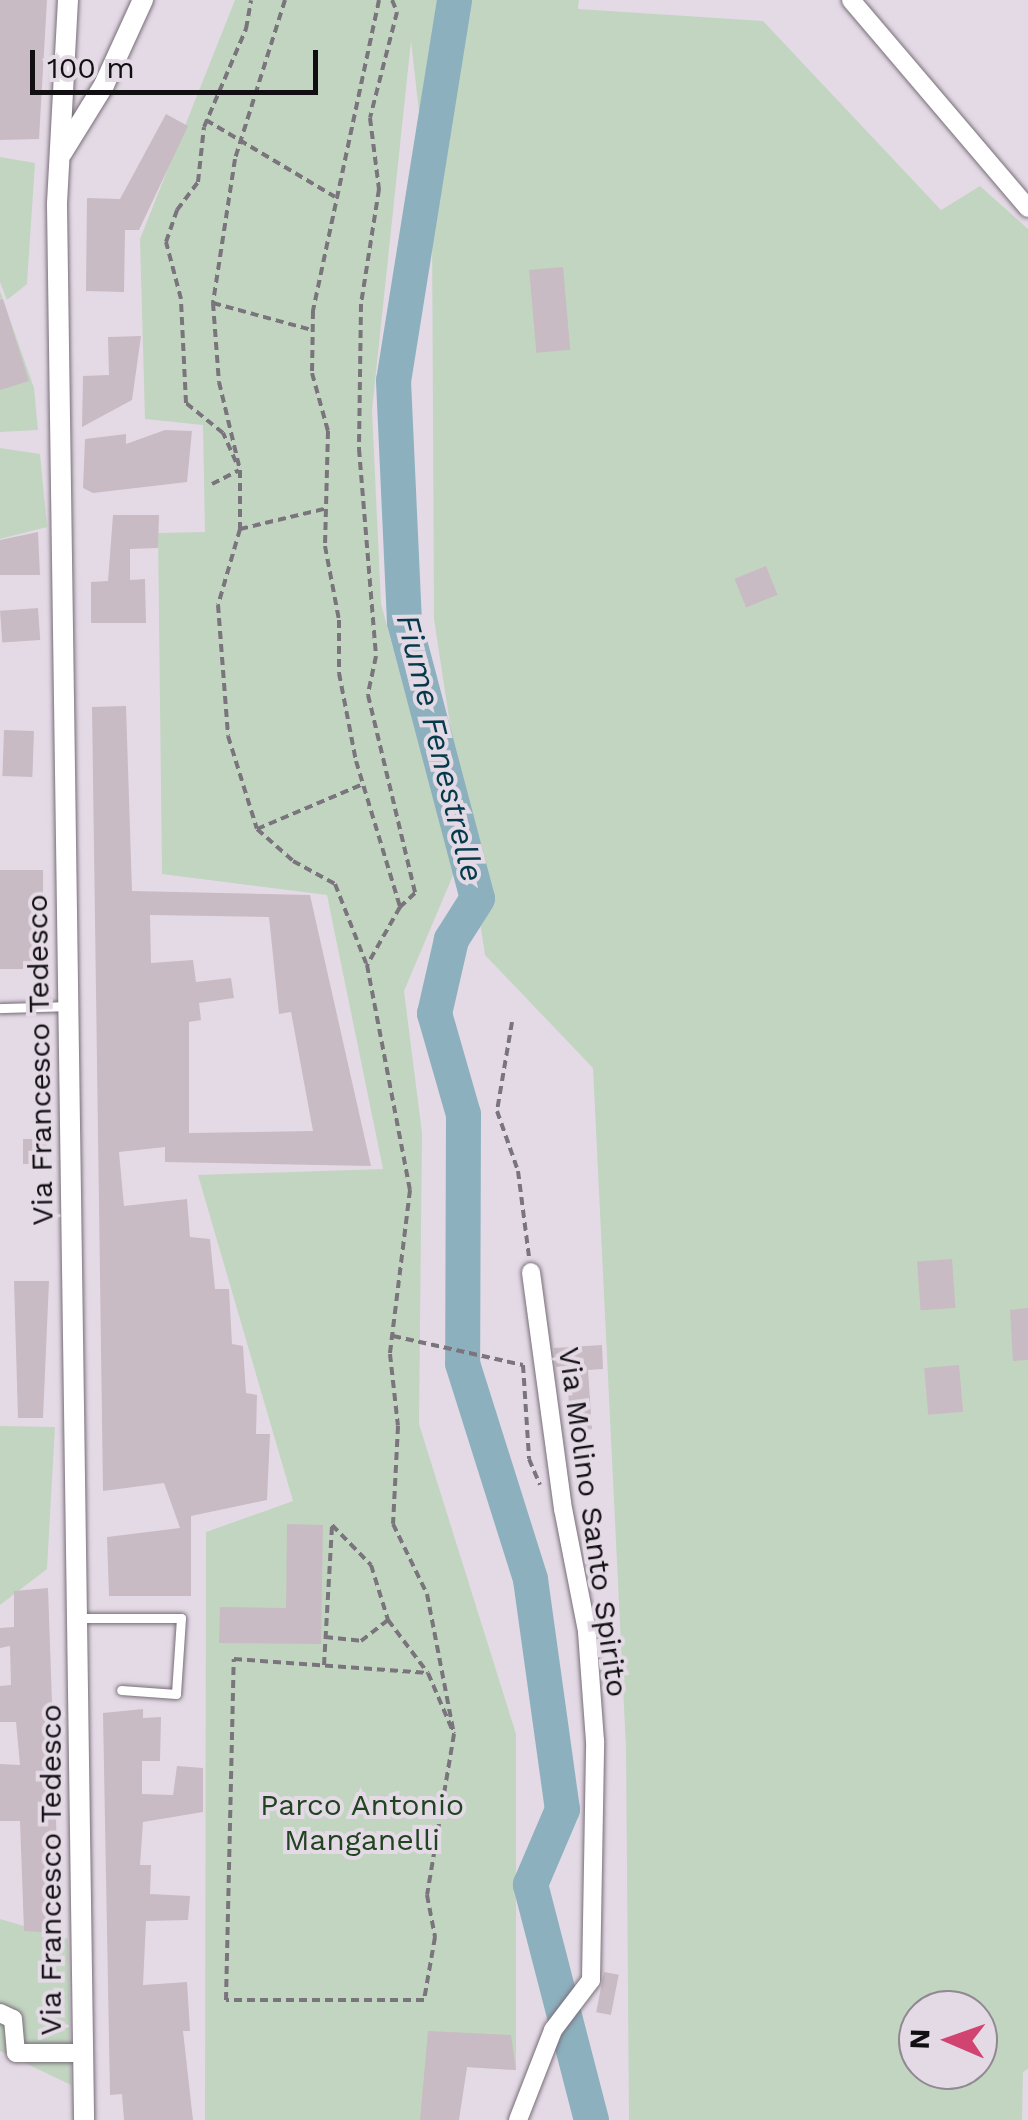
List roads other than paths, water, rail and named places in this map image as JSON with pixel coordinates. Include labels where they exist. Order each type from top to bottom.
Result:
[{"type":"street","name":"Via Francesco Tedesco","points":[[68,0],[61,155],[84,2120]]},
{"type":"street","points":[[61,155],[104,85],[144,0]]},
{"type":"street","points":[[851,0],[1028,208]]},
{"type":"street","name":"Via Molino Santo Spirito","points":[[518,2120],[553,2030],[591,1980],[595,1741],[587,1632],[563,1510],[531,1272]]},
{"type":"street","points":[[0,2013],[14,2019],[16,2053],[82,2053]]},
{"type":"lane","points":[[0,1008],[70,1006]]},
{"type":"lane","points":[[80,1618],[181,1618],[176,1694],[121,1690]]},
{"type":"waterway","name":"Fiume Fenestrelle","points":[[454,0],[393,380],[404,622],[477,898],[451,939],[434,1013],[463,1114],[462,1363],[530,1579],[562,1809],[530,1884],[591,2120]]},
{"type":"park label","name":"Parco Antonio Manganelli","points":[[362,1822]]}]
